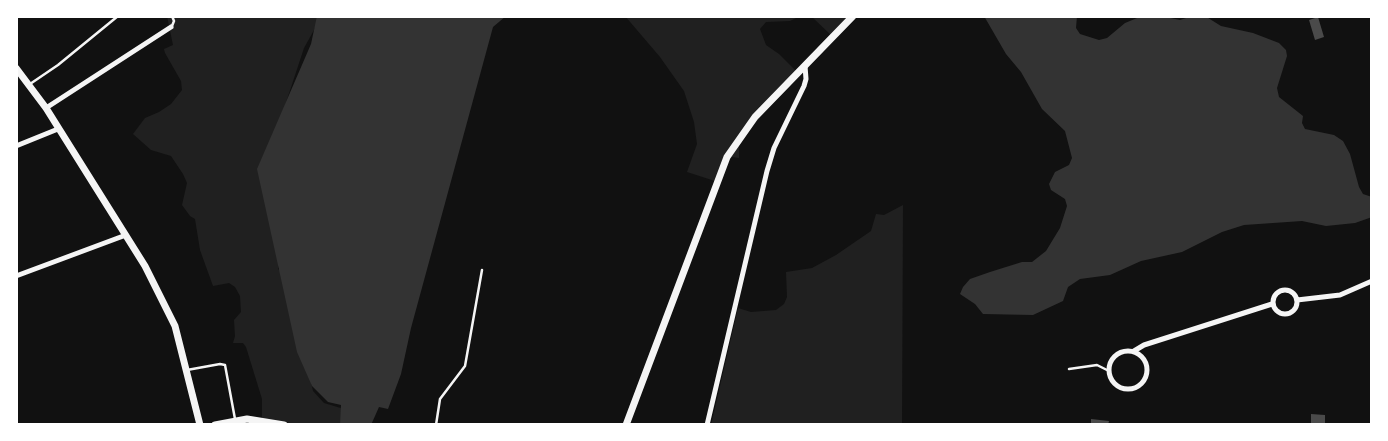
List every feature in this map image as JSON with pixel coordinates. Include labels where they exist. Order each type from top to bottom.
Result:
[{"type":"street","points":[[626,425],[727,157],[756,117],[853,16]]},
{"type":"street","points":[[46,108],[172,26]]},
{"type":"street","points":[[707,425],[767,171],[774,148],[804,86],[806,79],[805,66]]},
{"type":"street","points":[[16,68],[46,108],[126,235],[175,326],[200,425]]},
{"type":"street","points":[[16,146],[58,129]]},
{"type":"street","points":[[16,276],[126,235]]},
{"type":"street","points":[[1297,300],[1340,295],[1372,281]]},
{"type":"street","points":[[1272,304],[1276,293],[1282,290],[1290,291],[1297,300]]},
{"type":"street","points":[[1272,304],[1277,312],[1285,314],[1295,308],[1297,300]]},
{"type":"street","points":[[1134,351],[1140,354],[1147,366],[1146,377],[1138,386],[1127,389],[1121,388],[1112,380],[1110,371],[1111,361],[1121,352],[1134,351],[1144,345],[1272,304]]},
{"type":"street","points":[[215,425],[235,421],[257,420],[284,425]]},
{"type":"lane","points":[[29,84],[58,65],[118,16]]},
{"type":"lane","points":[[172,16],[174,21],[172,26]]},
{"type":"lane","points":[[436,425],[440,399],[464,366],[482,270]]},
{"type":"lane","points":[[187,370],[220,364],[226,365],[235,421]]},
{"type":"lane","points":[[1068,369],[1097,365],[1110,371]]},
{"type":"shaded area","points":[[167,16],[319,16],[304,48],[270,151],[281,252],[278,269],[285,273],[313,391],[324,403],[344,409],[343,425],[262,425],[262,399],[246,347],[243,343],[233,343],[235,336],[234,320],[241,312],[240,296],[235,287],[229,283],[213,286],[200,250],[195,219],[190,216],[182,205],[187,183],[183,174],[171,156],[151,150],[133,134],[145,118],[171,104],[182,90],[181,81],[164,49],[173,45]]},
{"type":"shaded area","points":[[317,16],[506,16],[493,27],[411,328],[401,374],[388,409],[379,407],[371,425],[340,425],[341,405],[328,402],[312,386],[297,352],[257,169],[311,44]]},
{"type":"shaded area","points":[[625,16],[800,16],[790,21],[766,22],[760,29],[766,45],[779,54],[798,73],[752,127],[739,146],[739,158],[732,157],[729,160],[718,182],[687,172],[697,144],[694,122],[684,91],[660,57]]},
{"type":"shaded area","points":[[811,16],[846,16],[850,19],[833,37]]},
{"type":"shaded area","points":[[984,16],[1077,16],[1076,28],[1080,34],[1099,40],[1107,38],[1125,23],[1142,16],[1161,16],[1180,20],[1192,16],[1205,16],[1221,26],[1253,33],[1279,43],[1286,50],[1287,56],[1277,88],[1279,97],[1303,116],[1302,123],[1305,129],[1334,135],[1343,141],[1350,154],[1359,187],[1363,194],[1372,197],[1372,217],[1355,223],[1326,226],[1302,221],[1244,225],[1222,232],[1182,252],[1141,261],[1110,275],[1080,279],[1068,287],[1063,301],[1033,315],[983,314],[975,304],[960,294],[963,287],[970,279],[1022,262],[1032,262],[1046,251],[1060,228],[1067,206],[1065,199],[1051,190],[1049,184],[1055,172],[1069,165],[1072,158],[1065,131],[1042,109],[1021,72],[1006,54]]},
{"type":"shaded area","points":[[903,205],[902,425],[711,425],[738,308],[751,312],[776,310],[784,304],[787,297],[786,272],[812,268],[836,255],[871,231],[876,214],[884,215]]},
{"type":"building","points":[[1318,17],[1324,37],[1315,40],[1309,20]]},
{"type":"building","points":[[1311,414],[1325,415],[1325,425],[1311,425]]},
{"type":"building","points":[[1091,419],[1109,421],[1108,425],[1091,425]]}]
